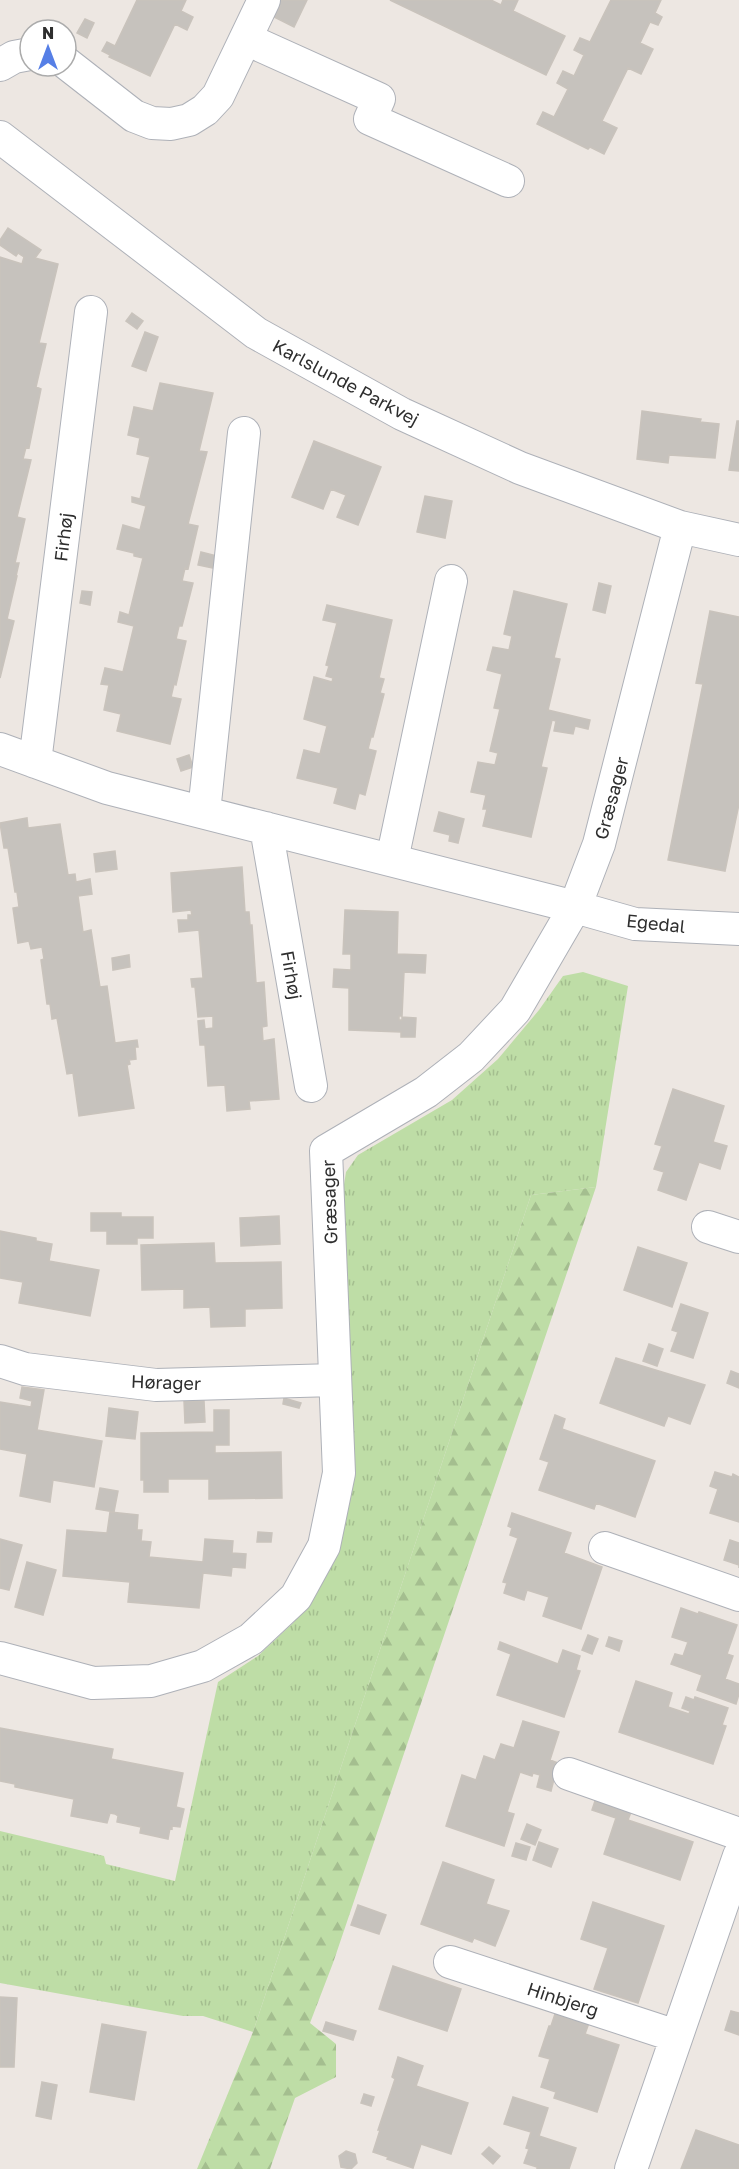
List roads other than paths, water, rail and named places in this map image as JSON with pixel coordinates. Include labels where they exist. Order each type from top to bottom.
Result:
[{"type":"street","points":[[78,72],[134,116],[152,123],[171,124],[189,120],[205,110],[218,96],[264,0]]},
{"type":"street","points":[[246,39],[380,99],[370,119],[508,181]]},
{"type":"street","points":[[0,64],[18,56]]},
{"type":"street","name":"Karlslunde Parkvej","points":[[0,137],[256,333],[412,419],[520,468],[680,527],[739,540]]},
{"type":"street","name":"Firhøj","points":[[35,762],[91,312]]},
{"type":"street","points":[[204,812],[244,433]]},
{"type":"street","name":"Græsager","points":[[0,1658],[93,1683],[151,1681],[203,1666],[251,1639],[296,1597],[324,1546],[339,1473],[326,1151],[426,1092],[471,1057],[515,1010],[575,907],[599,844],[680,527]]},
{"type":"street","points":[[392,860],[451,581]]},
{"type":"street","points":[[0,749],[107,788],[575,907]]},
{"type":"street","name":"Firhøj","points":[[266,828],[311,1086]]},
{"type":"street","name":"Egedal","points":[[575,907],[635,924],[739,930]]},
{"type":"street","points":[[708,1227],[739,1237]]},
{"type":"street","name":"Hørager","points":[[0,1361],[26,1369],[156,1385],[335,1380]]},
{"type":"street","points":[[605,1548],[739,1595]]},
{"type":"street","points":[[569,1774],[739,1834]]},
{"type":"street","points":[[631,2169],[739,1856]]},
{"type":"street","name":"Hinbjerg","points":[[450,1962],[676,2036]]}]
